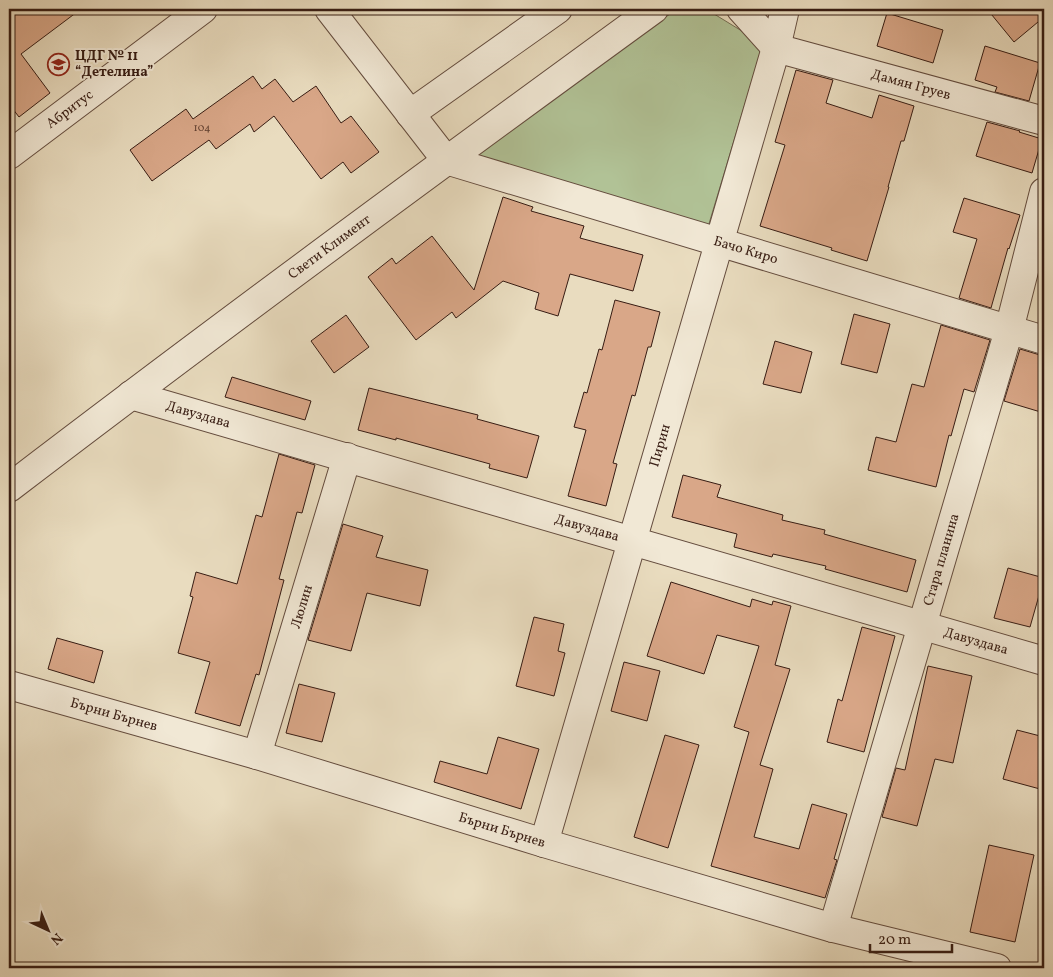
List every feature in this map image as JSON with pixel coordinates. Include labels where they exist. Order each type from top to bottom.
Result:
[{"type":"street","name":"Абритус","points":[[9,155],[203,9]]},
{"type":"street","points":[[329,9],[446,160]]},
{"type":"street","points":[[410,114],[558,9]]},
{"type":"street","name":"Свети Климент","points":[[9,488],[131,394],[446,160],[654,9]]},
{"type":"street","points":[[741,9],[776,48]]},
{"type":"street","name":"Пирин","points":[[544,843],[720,242],[776,48],[785,9]]},
{"type":"street","name":"Дамян Груев","points":[[776,48],[1044,121]]},
{"type":"street","name":"Бачо Киро","points":[[446,160],[1044,340]]},
{"type":"street","name":"Стара планина","points":[[833,928],[1009,330],[1044,192]]},
{"type":"street","name":"Давуздава","points":[[131,394],[1044,661]]},
{"type":"street","name":"Люлин","points":[[257,755],[347,457]]},
{"type":"street","name":"Бърни Бърнев","points":[[9,685],[257,755],[544,843],[833,928],[997,968]]},
{"type":"green space","points":[[677,9],[706,9],[763,44],[708,227],[473,154]]},
{"type":"building","points":[[16,9],[81,9],[21,54],[50,93],[19,117],[9,104],[9,14]]},
{"type":"building","points":[[987,9],[1044,9],[1044,17],[1014,42]]},
{"type":"building","points":[[887,13],[943,30],[933,63],[877,46]]},
{"type":"building","points":[[985,46],[1040,63],[1029,101],[995,92],[997,87],[975,80]]},
{"type":"building","points":[[796,70],[833,80],[826,103],[872,118],[879,95],[914,106],[904,141],[901,141],[867,261],[760,226],[785,145],[775,142]]},
{"type":"building","points":[[253,76],[262,89],[275,79],[293,102],[316,86],[341,123],[351,116],[379,152],[351,173],[343,162],[321,179],[274,116],[254,132],[250,124],[216,149],[209,140],[152,181],[130,150],[186,109],[193,119]]},
{"type":"building","points":[[987,122],[1042,139],[1032,173],[976,156]]},
{"type":"building","points":[[503,197],[533,207],[531,211],[584,226],[580,238],[643,255],[633,291],[570,274],[558,316],[535,309],[539,293],[503,281],[456,318],[452,312],[416,340],[368,277],[392,258],[396,264],[432,236],[474,290]]},
{"type":"building","points":[[964,198],[1020,215],[1008,248],[991,308],[959,298],[977,239],[953,232]]},
{"type":"building","points":[[615,300],[660,312],[651,347],[648,347],[635,396],[632,395],[613,463],[617,464],[606,506],[568,496],[586,430],[574,427],[584,392],[587,393],[599,349],[602,350]]},
{"type":"building","points":[[854,314],[890,324],[877,373],[841,364]]},
{"type":"building","points":[[346,315],[369,347],[334,373],[311,341]]},
{"type":"building","points":[[941,325],[990,340],[974,392],[964,389],[951,436],[949,435],[936,487],[868,470],[876,437],[896,442],[912,384],[924,387]]},
{"type":"building","points":[[775,341],[812,352],[801,393],[763,384]]},
{"type":"building","points":[[1020,349],[1044,355],[1044,413],[1004,401]]},
{"type":"building","points":[[232,377],[311,401],[305,420],[225,397]]},
{"type":"building","points":[[369,388],[478,415],[477,419],[539,436],[527,478],[489,468],[490,464],[396,438],[396,440],[358,430]]},
{"type":"building","points":[[279,454],[315,465],[302,513],[297,512],[279,579],[284,580],[259,675],[256,674],[240,726],[195,713],[210,662],[178,653],[193,597],[190,596],[196,572],[237,584],[256,515],[262,517]]},
{"type":"building","points":[[683,475],[721,485],[717,497],[783,515],[782,520],[825,530],[824,534],[916,560],[907,592],[825,569],[826,566],[773,554],[772,557],[734,547],[737,534],[672,517]]},
{"type":"building","points":[[343,524],[383,536],[376,557],[428,570],[420,606],[367,593],[351,651],[308,640]]},
{"type":"building","points":[[1008,568],[1044,578],[1030,627],[994,618]]},
{"type":"building","points":[[671,582],[750,607],[752,599],[772,605],[773,601],[791,606],[775,665],[790,669],[760,765],[773,769],[754,837],[799,849],[812,804],[847,814],[834,859],[837,860],[825,898],[711,866],[749,732],[734,727],[759,646],[717,635],[704,674],[647,656]]},
{"type":"building","points":[[534,617],[564,624],[558,651],[565,653],[554,696],[516,686]]},
{"type":"building","points":[[862,627],[895,636],[864,752],[827,742],[838,699],[842,701]]},
{"type":"building","points":[[57,638],[103,651],[94,683],[48,669]]},
{"type":"building","points":[[624,662],[660,671],[647,721],[611,711]]},
{"type":"building","points":[[928,666],[972,676],[953,763],[935,759],[917,826],[882,817],[896,768],[905,770]]},
{"type":"building","points":[[299,684],[335,693],[322,742],[286,733]]},
{"type":"building","points":[[1017,730],[1044,737],[1044,771],[1040,789],[1003,779]]},
{"type":"building","points":[[665,735],[699,745],[668,848],[634,837]]},
{"type":"building","points":[[498,737],[539,749],[521,809],[434,782],[440,761],[487,774]]},
{"type":"building","points":[[989,845],[1034,855],[1015,942],[970,932]]},
{"type":"place","name":"ЦДГ № 11 “Детелина”","points":[[59,64]]}]
